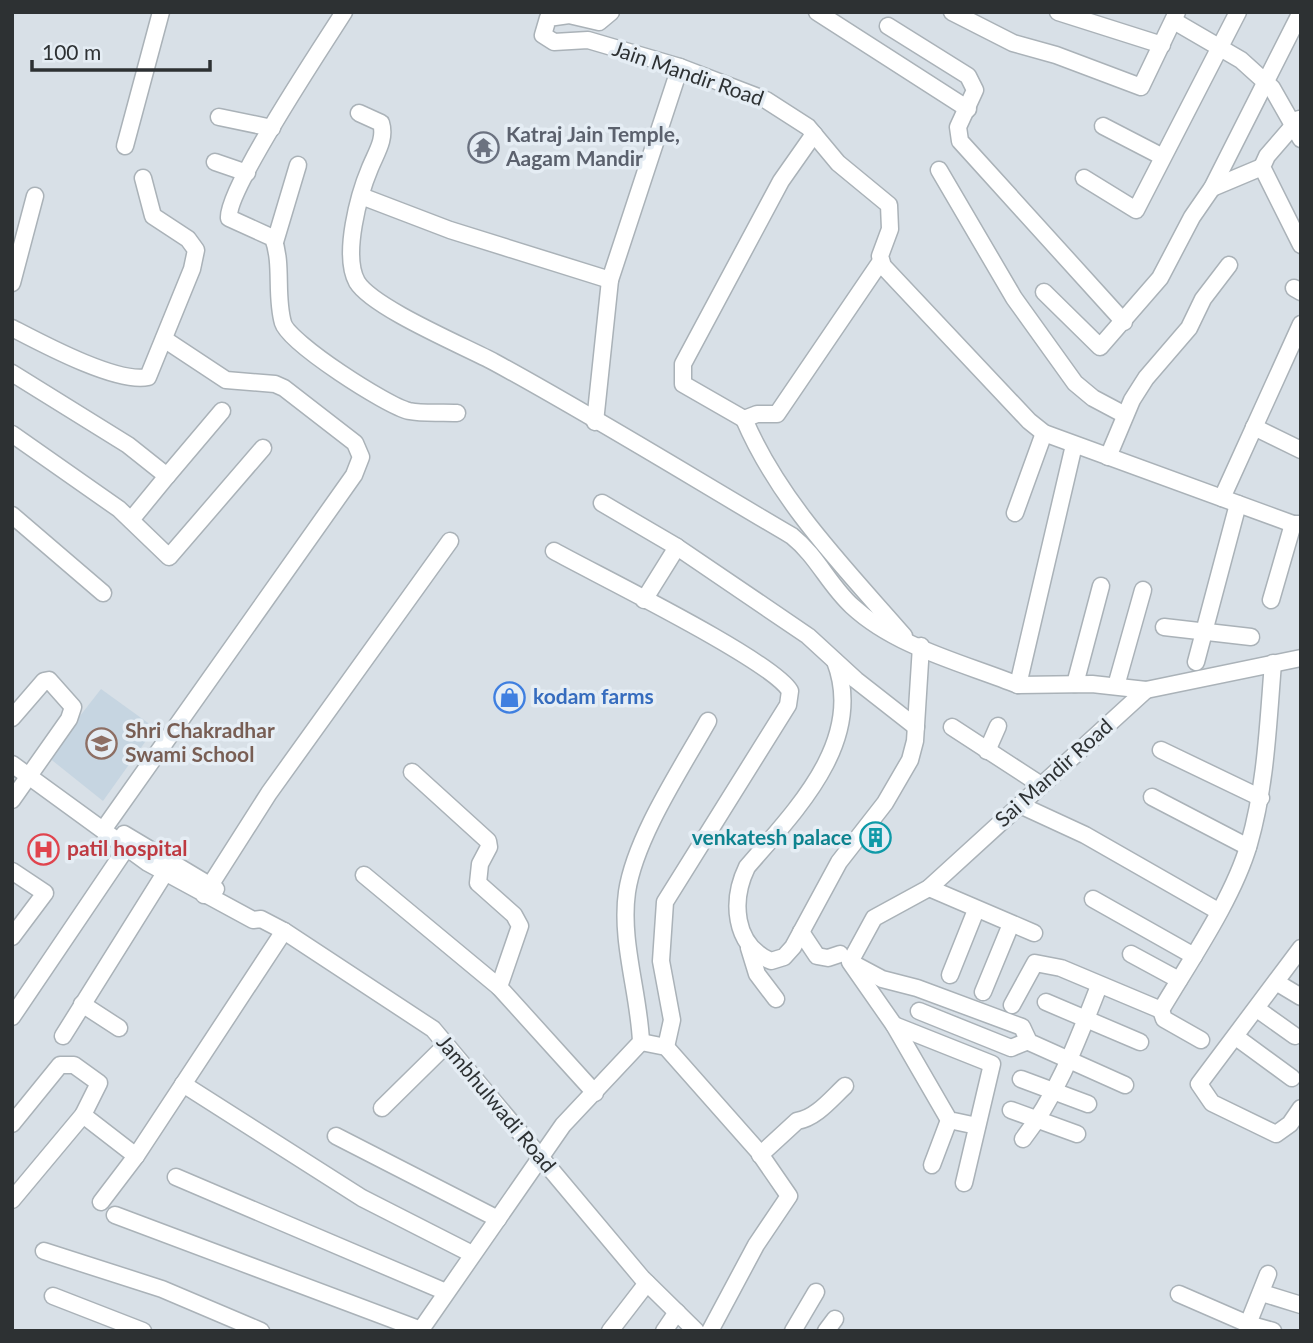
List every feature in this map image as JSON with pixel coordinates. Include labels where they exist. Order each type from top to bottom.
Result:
[{"type":"street","points":[[125,146],[161,12]]},
{"type":"street","points":[[275,242],[270,234],[237,224],[229,218],[230,208],[272,128],[344,12]]},
{"type":"street","name":"Jain Mandir Road","points":[[611,12],[599,22],[569,15],[548,18],[543,35],[554,42],[588,40],[680,67],[766,100],[814,134],[838,163],[889,205],[890,229],[880,256],[881,261]]},
{"type":"street","points":[[817,12],[968,109]]},
{"type":"street","points":[[952,12],[1013,43],[1056,55],[1141,87],[1175,17],[1223,47],[1267,83],[1298,127],[1267,156],[1262,167],[1212,188]]},
{"type":"street","points":[[1058,12],[1162,45]]},
{"type":"street","points":[[1084,178],[1136,210],[1161,156],[1223,47],[1238,12]]},
{"type":"street","points":[[1044,292],[1100,347],[1125,321],[1160,278],[1192,217],[1212,188],[1301,12]]},
{"type":"street","points":[[888,26],[968,76],[975,90],[958,127],[960,141],[1125,321]]},
{"type":"street","points":[[595,422],[610,280],[680,67]]},
{"type":"street","points":[[359,113],[381,123],[383,134],[361,196],[351,249],[354,271],[363,288],[414,323],[493,362],[792,536],[807,548],[850,604],[871,621],[915,643],[1018,685],[1074,445]]},
{"type":"street","points":[[219,117],[272,128]]},
{"type":"street","points":[[1103,126],[1161,156]]},
{"type":"street","points":[[749,948],[765,958],[777,961],[793,947],[839,862],[901,781],[910,760],[916,727],[915,643],[785,496],[756,447],[744,419],[682,384],[681,370],[781,180],[814,134]]},
{"type":"street","points":[[215,162],[247,173]]},
{"type":"street","points":[[298,165],[275,242],[278,297],[284,324],[294,339],[371,393],[400,408],[457,413]]},
{"type":"street","points":[[1262,167],[1301,245]]},
{"type":"street","points":[[939,170],[1014,298],[1075,383],[1093,398],[1125,415]]},
{"type":"street","points":[[12,328],[67,356],[136,378],[148,377],[196,250],[194,244],[153,216],[143,178]]},
{"type":"street","points":[[12,283],[34,196]]},
{"type":"street","points":[[361,196],[450,230],[610,280]]},
{"type":"street","points":[[744,419],[757,414],[777,414],[881,261],[1029,421],[1044,433],[1297,524],[1271,600]]},
{"type":"street","points":[[1108,457],[1125,415],[1146,377],[1189,328],[1203,299],[1229,265]]},
{"type":"street","points":[[1222,498],[1301,324]]},
{"type":"street","points":[[105,827],[354,475],[361,457],[355,443],[284,388],[275,384],[226,380],[164,340]]},
{"type":"street","points":[[12,373],[128,445],[167,476]]},
{"type":"street","points":[[131,520],[222,411]]},
{"type":"street","points":[[1254,427],[1301,450]]},
{"type":"street","points":[[1015,513],[1044,433]]},
{"type":"street","points":[[12,434],[57,463],[131,520],[169,557],[263,448]]},
{"type":"street","points":[[602,503],[677,547],[807,636],[916,727]]},
{"type":"street","points":[[1196,662],[1238,504]]},
{"type":"street","points":[[12,515],[103,593]]},
{"type":"street","points":[[207,890],[269,793],[450,541]]},
{"type":"street","points":[[644,600],[677,547]]},
{"type":"street","points":[[554,551],[748,657],[782,682],[790,696],[776,726],[665,902],[662,955],[672,1020],[666,1046]]},
{"type":"street","points":[[1074,684],[1101,586]]},
{"type":"street","points":[[1116,686],[1143,590]]},
{"type":"street","points":[[1164,626],[1202,633],[1251,637]]},
{"type":"street","points":[[1146,690],[1301,657]]},
{"type":"street","points":[[776,999],[757,974],[743,937],[736,899],[739,883],[747,867],[816,782],[839,733],[845,703],[843,682],[835,661]]},
{"type":"street","points":[[1200,1040],[1164,1019],[1161,1010],[1194,956],[1248,847],[1261,798],[1272,663]]},
{"type":"street","points":[[12,718],[44,681],[49,680],[74,707],[69,719],[12,800]]},
{"type":"street","name":"Sai Mandir Road","points":[[1018,685],[1074,684],[1146,690]]},
{"type":"street","name":"Sai Mandir Road","points":[[845,958],[874,918],[929,888],[1146,690]]},
{"type":"street","points":[[115,1215],[420,1330],[563,1125],[641,1042],[631,959],[627,892],[661,806],[708,721]]},
{"type":"street","points":[[987,751],[998,726]]},
{"type":"street","points":[[952,727],[1041,785]]},
{"type":"street","points":[[1161,750],[1261,798]]},
{"type":"street","name":"Jambhulwadi Road","points":[[12,752],[31,773]]},
{"type":"street","name":"Jambhulwadi Road","points":[[12,764],[31,773],[105,827],[253,920],[261,919],[284,931],[433,1029],[647,1283],[696,1331]]},
{"type":"street","points":[[412,772],[488,841],[489,847],[480,864],[478,883],[514,915],[520,926],[499,987]]},
{"type":"street","points":[[1152,797],[1248,847]]},
{"type":"street","points":[[1020,804],[1086,835],[1218,911]]},
{"type":"street","name":"Jambhulwadi Road","points":[[105,827],[127,847],[165,873],[207,890]]},
{"type":"street","points":[[12,1017],[127,847]]},
{"type":"street","points":[[12,871],[45,893],[12,937]]},
{"type":"street","points":[[63,1036],[165,873]]},
{"type":"street","points":[[364,875],[499,987],[595,1093]]},
{"type":"street","points":[[929,888],[1034,933]]},
{"type":"street","points":[[1093,899],[1194,956]]},
{"type":"street","points":[[950,975],[976,910]]},
{"type":"street","points":[[984,992],[1011,924]]},
{"type":"street","points":[[101,1202],[136,1156],[284,931]]},
{"type":"street","points":[[801,932],[817,956],[845,958],[882,979],[917,988],[1022,1027],[1028,1041],[1125,1085]]},
{"type":"street","points":[[1300,951],[1199,1084],[1212,1103],[1248,1124],[1276,1134],[1290,1124],[1301,1108]]},
{"type":"street","points":[[1131,954],[1179,980]]},
{"type":"street","points":[[631,959],[662,955]]},
{"type":"street","points":[[845,958],[894,1025],[949,1120],[976,1126]]},
{"type":"street","points":[[1012,1005],[1035,963],[1061,968],[1161,1010]]},
{"type":"street","points":[[1276,982],[1301,997]]},
{"type":"street","points":[[1023,1139],[1039,1119],[1071,1059],[1099,986]]},
{"type":"street","points":[[1046,1002],[1140,1042]]},
{"type":"street","points":[[82,1004],[119,1028]]},
{"type":"street","points":[[1257,1009],[1295,1036]]},
{"type":"street","points":[[919,1012],[1011,1048],[1028,1041]]},
{"type":"street","points":[[894,1025],[992,1064],[964,1183]]},
{"type":"street","points":[[1236,1037],[1292,1078]]},
{"type":"street","points":[[641,1042],[666,1046],[760,1155],[789,1195],[757,1245],[710,1331]]},
{"type":"street","points":[[382,1108],[446,1045]]},
{"type":"street","points":[[12,1124],[60,1066],[74,1065],[99,1083],[83,1115],[12,1200]]},
{"type":"street","points":[[1021,1079],[1054,1089],[1088,1104]]},
{"type":"street","points":[[183,1084],[362,1198],[472,1254]]},
{"type":"street","points":[[760,1155],[791,1125],[818,1111],[845,1086]]},
{"type":"street","points":[[1011,1110],[1077,1134]]},
{"type":"street","points":[[83,1115],[136,1156]]},
{"type":"street","points":[[932,1165],[949,1120]]},
{"type":"street","points":[[336,1136],[498,1219]]},
{"type":"street","points":[[176,1177],[446,1292]]},
{"type":"street","points":[[44,1251],[162,1289],[258,1330]]},
{"type":"street","points":[[1248,1324],[1268,1274]]},
{"type":"street","points":[[610,1331],[647,1283]]},
{"type":"street","points":[[793,1331],[816,1292]]},
{"type":"street","points":[[1262,1293],[1301,1305]]},
{"type":"street","points":[[1179,1294],[1248,1324],[1273,1331]]},
{"type":"street","points":[[53,1296],[143,1331]]},
{"type":"street","points":[[664,1331],[677,1312]]},
{"type":"shaded area","name":"Shri Chakradhar Swami School","points":[[101,689],[155,728],[103,801],[48,757]]},
{"type":"place","name":"Katraj Jain Temple, Aagam Mandir","points":[[483,147]]},
{"type":"place","name":"kodam farms","points":[[510,697]]},
{"type":"place","name":"Shri Chakradhar Swami School","points":[[102,743]]},
{"type":"place","name":"venkatesh palace","points":[[875,838]]},
{"type":"place","name":"patil hospital","points":[[44,849]]}]
